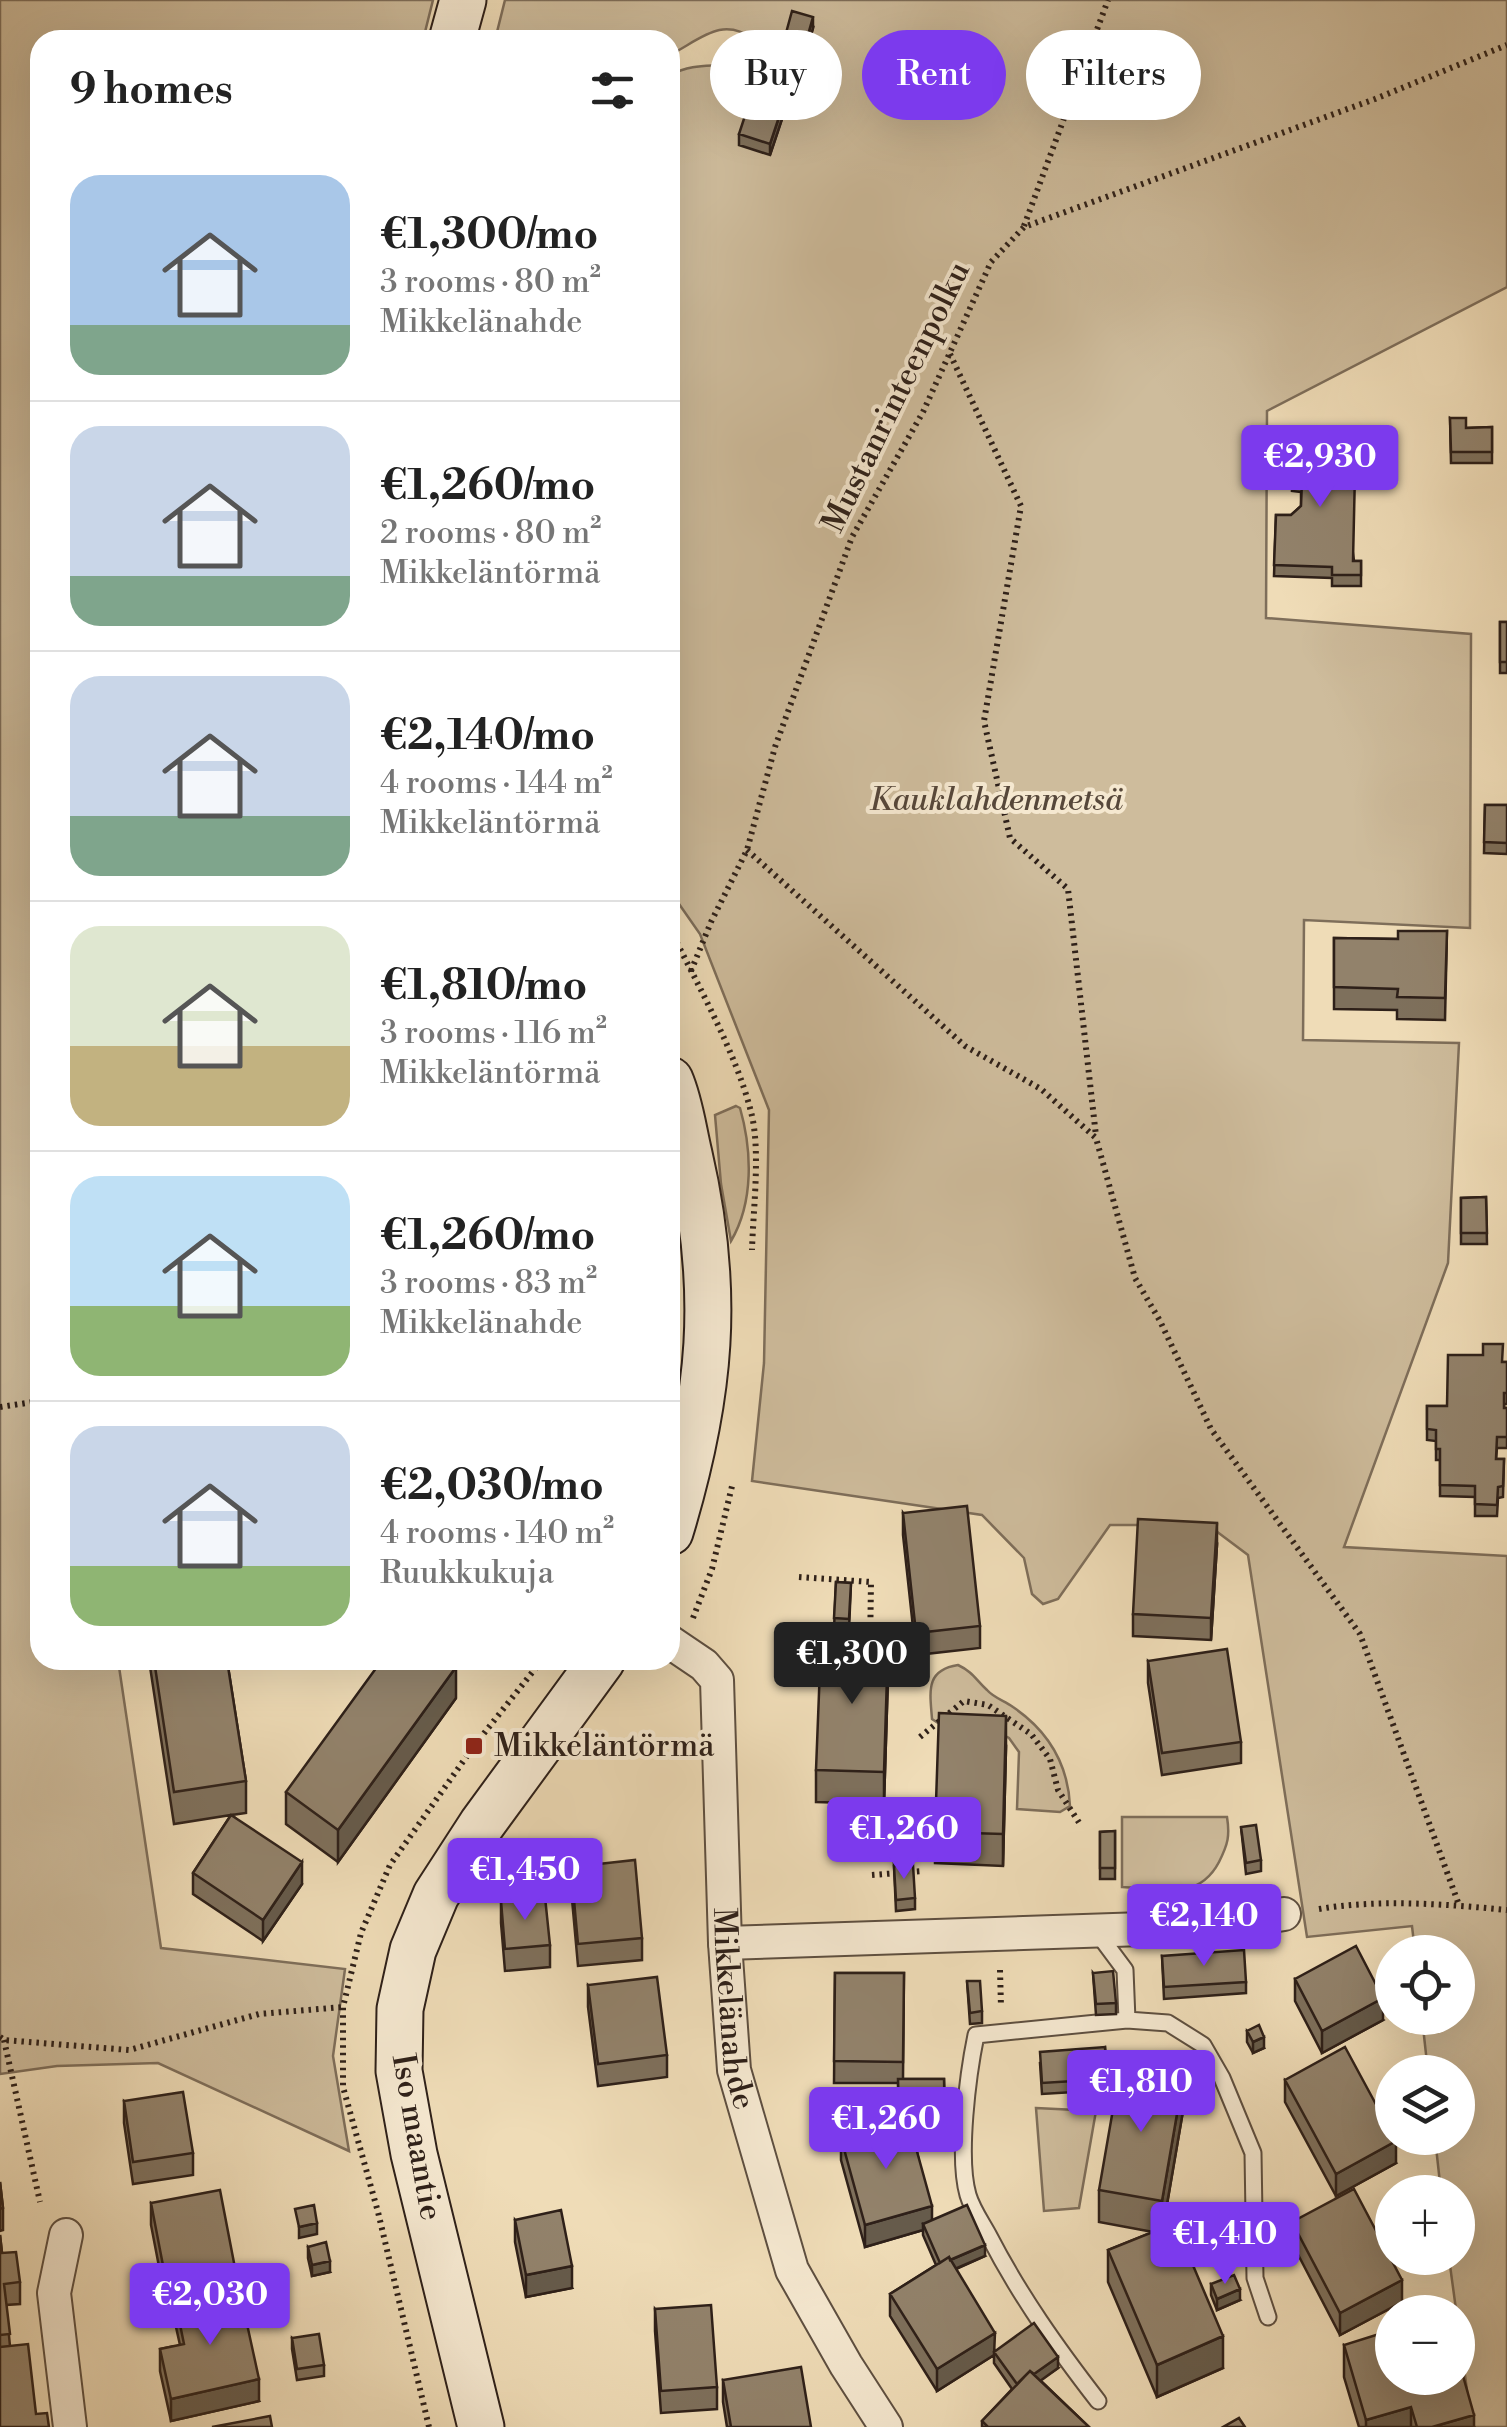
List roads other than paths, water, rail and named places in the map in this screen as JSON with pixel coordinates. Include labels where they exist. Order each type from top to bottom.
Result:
[{"type":"main road","points":[[455,30],[463,0]]},
{"type":"main road","points":[[680,1120],[695,1180],[710,1300],[704,1392],[680,1498]]},
{"type":"main road","name":"Iso maantie","points":[[481,2427],[414,2154],[399,2070],[400,2009],[413,1950],[436,1895],[482,1824],[595,1670]]},
{"type":"street","name":"Mikkelänahde","points":[[680,1648],[717,1680],[724,1942],[734,2070],[792,2270],[886,2427]]},
{"type":"street","points":[[724,1942],[1204,1927],[1284,1914]]},
{"type":"street","points":[[66,2236],[54,2293],[70,2427]]},
{"type":"lane","points":[[1096,1930],[1125,1970],[1127,2020]]},
{"type":"lane","points":[[1098,2401],[1048,2338],[1014,2284],[968,2194],[964,2138],[968,2072],[976,2035],[1127,2020],[1168,2023],[1203,2044],[1222,2078],[1253,2153],[1254,2278],[1268,2317]]},
{"type":"place","name":"Mikkeläntörmä","points":[[474,1746]]},
{"type":"park label","name":"Kauklahdenmetsä","points":[[996,800]]}]
